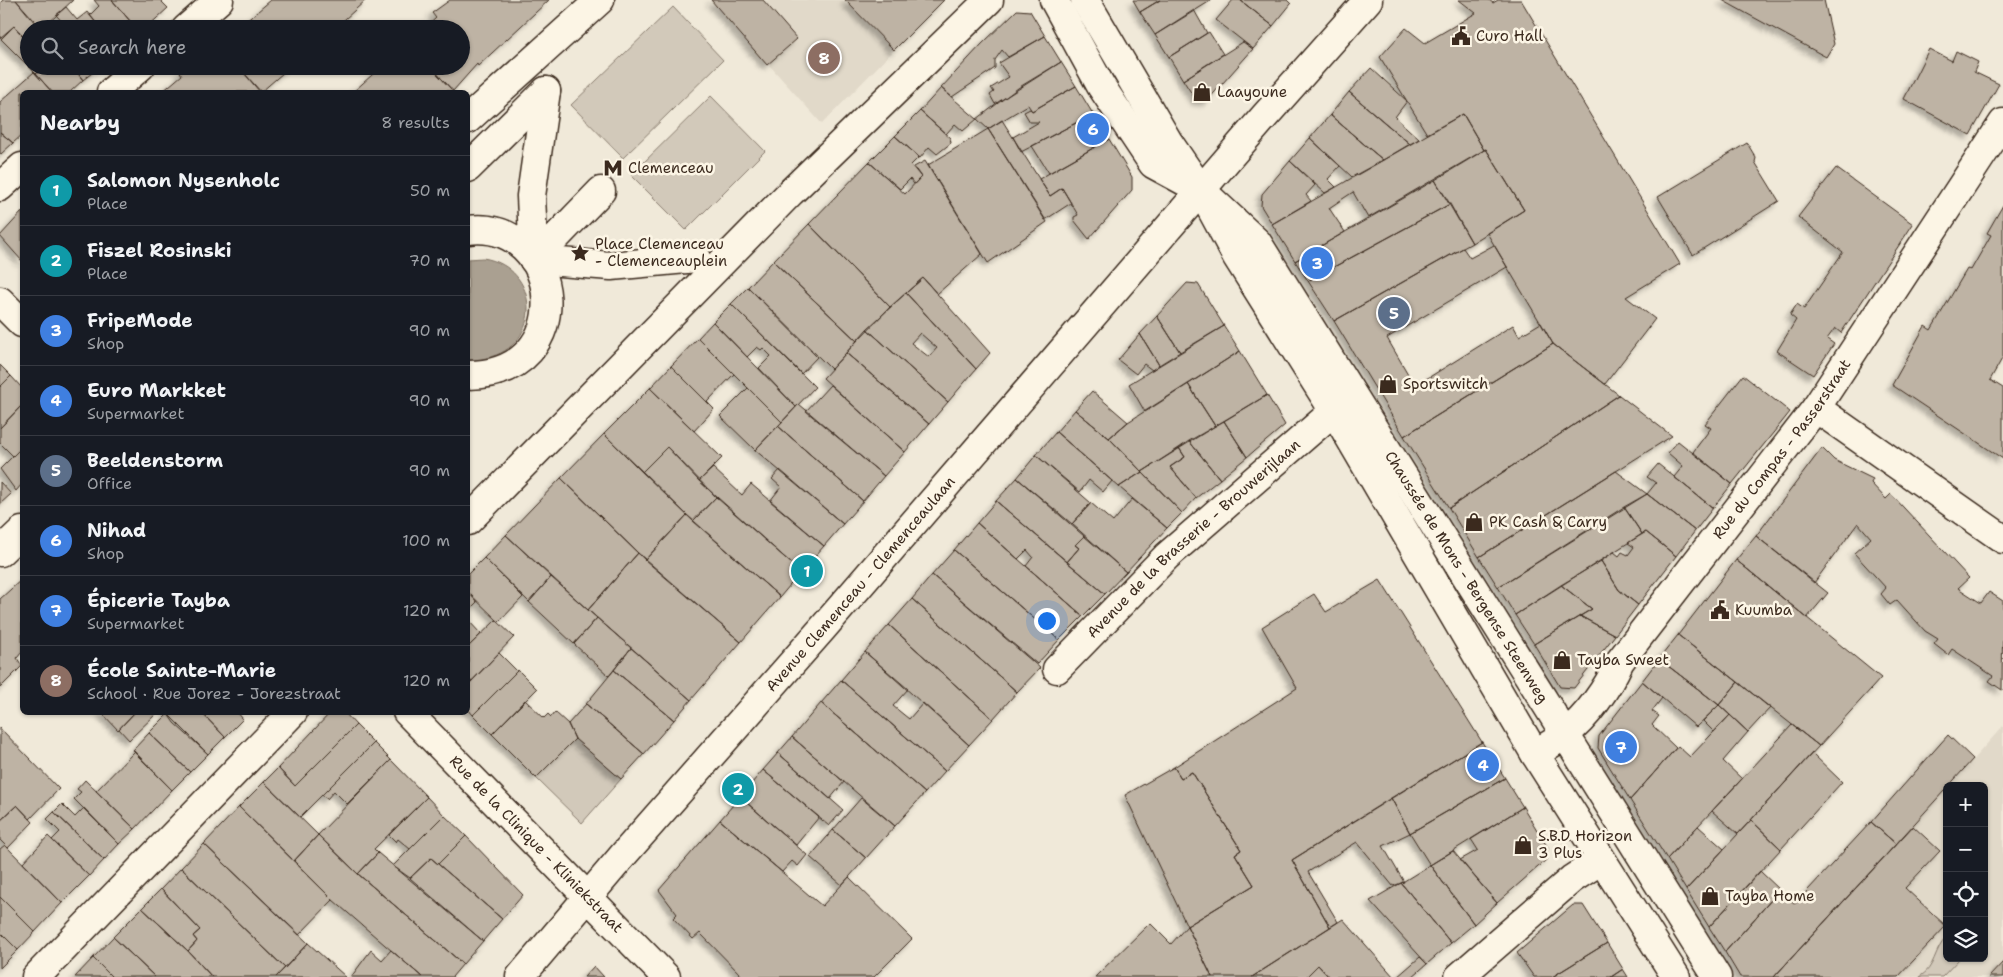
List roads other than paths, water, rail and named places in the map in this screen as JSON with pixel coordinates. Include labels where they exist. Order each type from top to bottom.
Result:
[{"type":"street","points":[[470,117],[600,0]]},
{"type":"street","points":[[470,519],[804,179],[989,0]]},
{"type":"street","name":"Chaussée de Mons - Bergense Steenweg","points":[[1054,0],[1101,86],[1153,164],[1201,190],[1257,242],[1717,977]]},
{"type":"street","name":"Chaussée de Mons - Bergense Steenweg","points":[[1085,0],[1170,143],[1201,190],[1237,257],[1334,411],[1535,754],[1676,977]]},
{"type":"street","name":"Avenue Clemenceau - Clemenceaulaan","points":[[520,977],[588,896],[817,636],[1201,190],[1368,0]]},
{"type":"street","points":[[194,20],[209,3]]},
{"type":"street","points":[[113,90],[131,75]]},
{"type":"street","points":[[470,166],[546,91],[531,196],[534,260],[546,288],[547,308],[543,327],[534,345],[520,359],[504,370],[484,375],[470,375]]},
{"type":"street","name":"Rue du Compas - Passerstraat","points":[[1535,754],[1566,734],[1610,682],[1620,661],[1816,408],[2002,128]]},
{"type":"street","points":[[0,187],[20,170]]},
{"type":"street","points":[[534,260],[601,191]]},
{"type":"street","points":[[470,230],[495,232],[512,240],[534,260],[611,266],[697,258]]},
{"type":"street","points":[[0,301],[20,321]]},
{"type":"street","points":[[1816,408],[2003,539]]},
{"type":"street","name":"Avenue de la Brasserie - Brouwerijlaan","points":[[1057,670],[1167,556],[1334,411]]},
{"type":"street","points":[[0,552],[20,533]]},
{"type":"street","points":[[36,977],[290,715]]},
{"type":"street","name":"Rue de la Clinique - Kliniekstraat","points":[[409,715],[666,977]]},
{"type":"street","points":[[1460,977],[1572,879],[1601,860]]},
{"type":"place","name":"Curo Hall","points":[[1461,36]]},
{"type":"place","name":"École Sainte-Marie","points":[[824,58]]},
{"type":"place","name":"Laayoune","points":[[1202,92]]},
{"type":"place","name":"Nihad","points":[[1093,129]]},
{"type":"place","name":"Clemenceau","points":[[613,168]]},
{"type":"place","name":"Place Clemenceau - Clemenceauplein","points":[[580,253]]},
{"type":"place","name":"FripeMode","points":[[1317,263]]},
{"type":"place","name":"Beeldenstorm","points":[[1394,313]]},
{"type":"place","name":"Sportswitch","points":[[1388,384]]},
{"type":"place","name":"PK Cash & Carry","points":[[1474,522]]},
{"type":"place","name":"Salomon Nysenholc","points":[[807,571]]},
{"type":"place","name":"Kuumba","points":[[1720,610]]},
{"type":"place","name":"Tayba Sweet","points":[[1562,660]]},
{"type":"place","name":"Épicerie Tayba","points":[[1621,747]]},
{"type":"place","name":"Euro Markket","points":[[1483,765]]},
{"type":"place","name":"Fiszel Rosinski","points":[[738,789]]},
{"type":"place","name":"S.B.D Horizon 3 Plus","points":[[1523,845]]},
{"type":"place","name":"Tayba Home","points":[[1710,896]]}]
